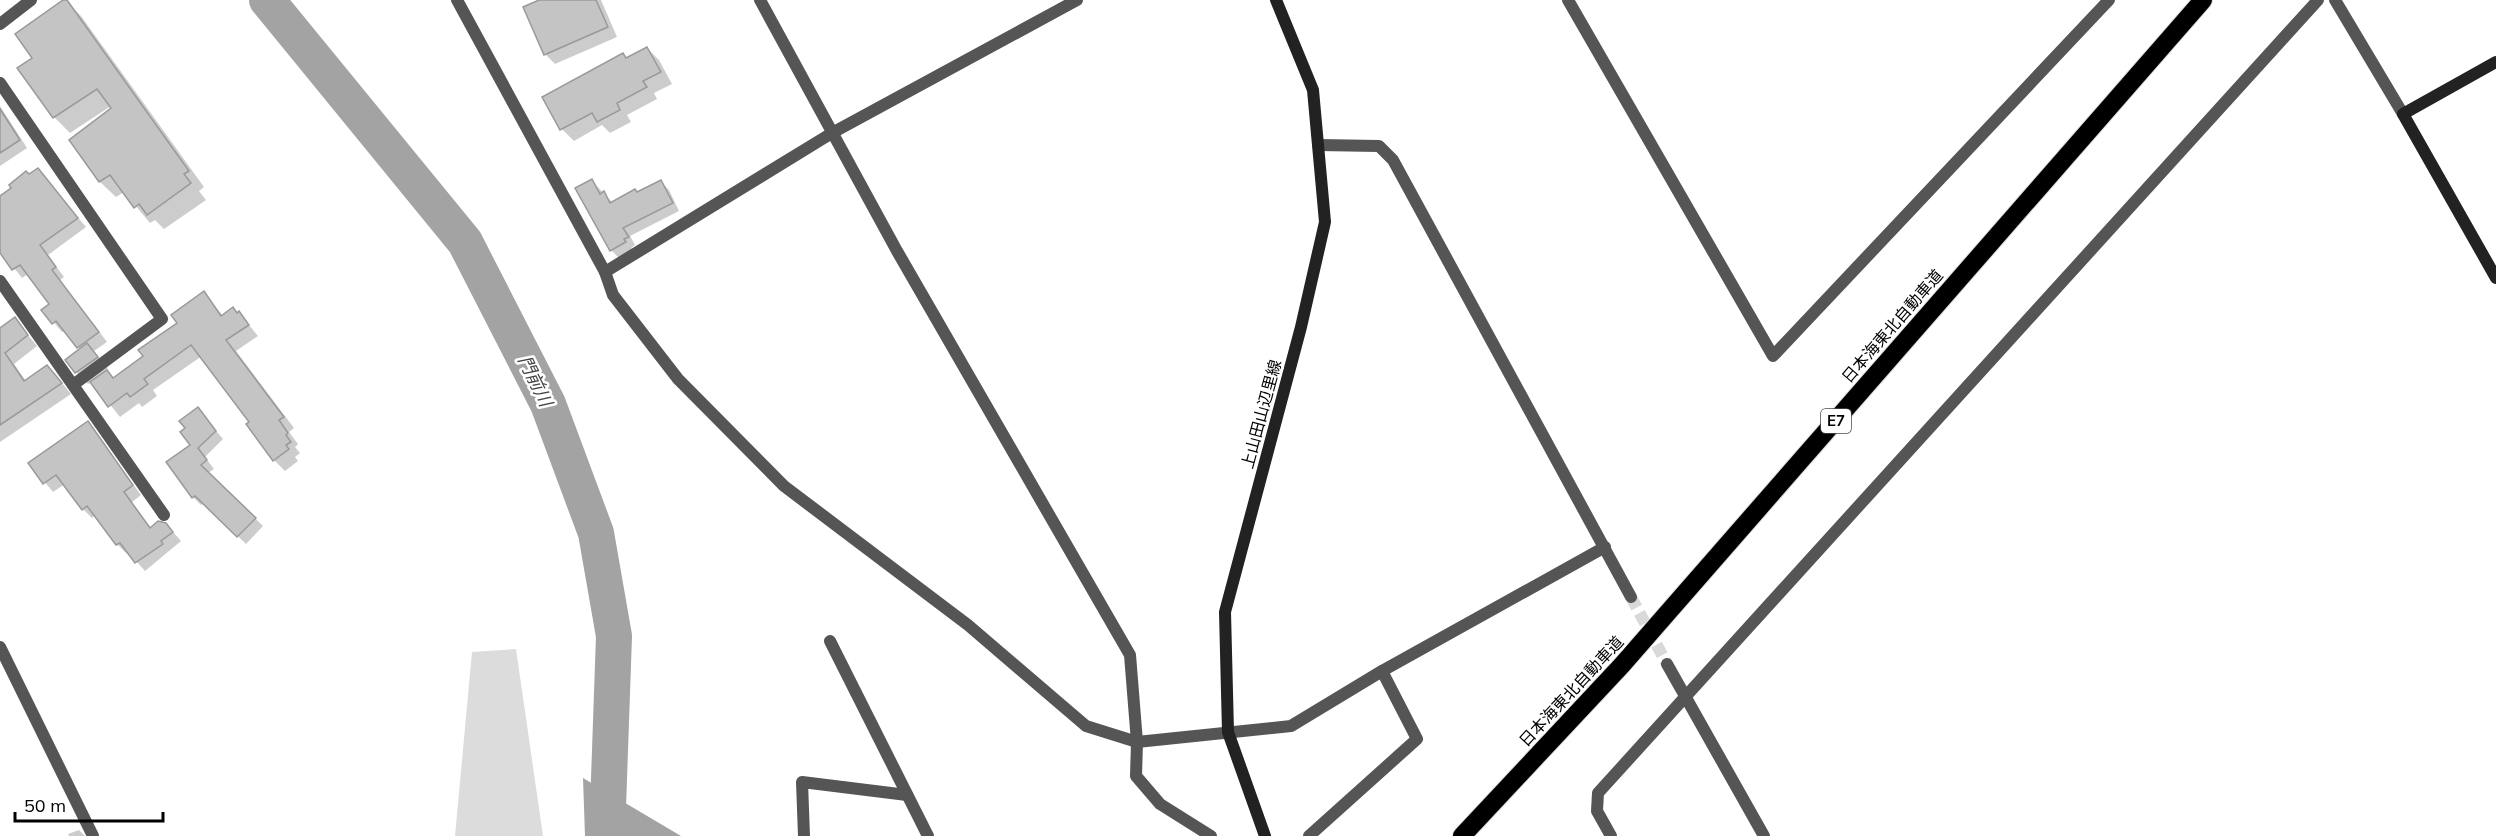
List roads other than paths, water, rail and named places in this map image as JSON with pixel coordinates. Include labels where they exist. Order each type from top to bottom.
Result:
[{"type":"highway","name":"日本海東北自動車道","points":[[1462,836],[1622,665],[2203,0]]},
{"type":"main road","name":"上山田山辺里線","points":[[1264,836],[1228,732],[1225,612],[1301,327],[1324,222],[1312,90],[1276,0]]},
{"type":"main road","points":[[2496,62],[2403,114],[2496,278]]},
{"type":"street","points":[[0,24],[30,0]]},
{"type":"street","points":[[457,0],[605,272],[613,295],[678,379],[784,486],[968,626],[1086,726],[1137,742],[1291,726],[1382,671],[1605,548]]},
{"type":"street","points":[[760,0],[832,133],[1130,655],[1137,742],[1136,776],[1160,804],[1211,836]]},
{"type":"street","points":[[605,272],[832,133],[1077,0]]},
{"type":"street","points":[[1568,0],[1773,356],[2109,0]]},
{"type":"street","points":[[1611,836],[1597,811],[1598,793],[2318,0]]},
{"type":"street","points":[[2336,0],[2403,114]]},
{"type":"street","points":[[0,83],[162,319],[73,385]]},
{"type":"street","points":[[1318,146],[1378,146],[1393,160],[1631,597]]},
{"type":"street","points":[[0,281],[164,515]]},
{"type":"street","points":[[830,641],[928,836]]},
{"type":"street","points":[[0,647],[93,836]]},
{"type":"street","points":[[1667,664],[1764,836]]},
{"type":"street","points":[[1309,836],[1417,739],[1382,671]]},
{"type":"street","points":[[804,836],[802,782],[907,795]]},
{"type":"waterway","name":"門前川","points":[[267,0],[465,242],[548,404],[596,533],[614,636],[607,836]]},
{"type":"tunnel","points":[[1631,597],[1667,664]]}]
